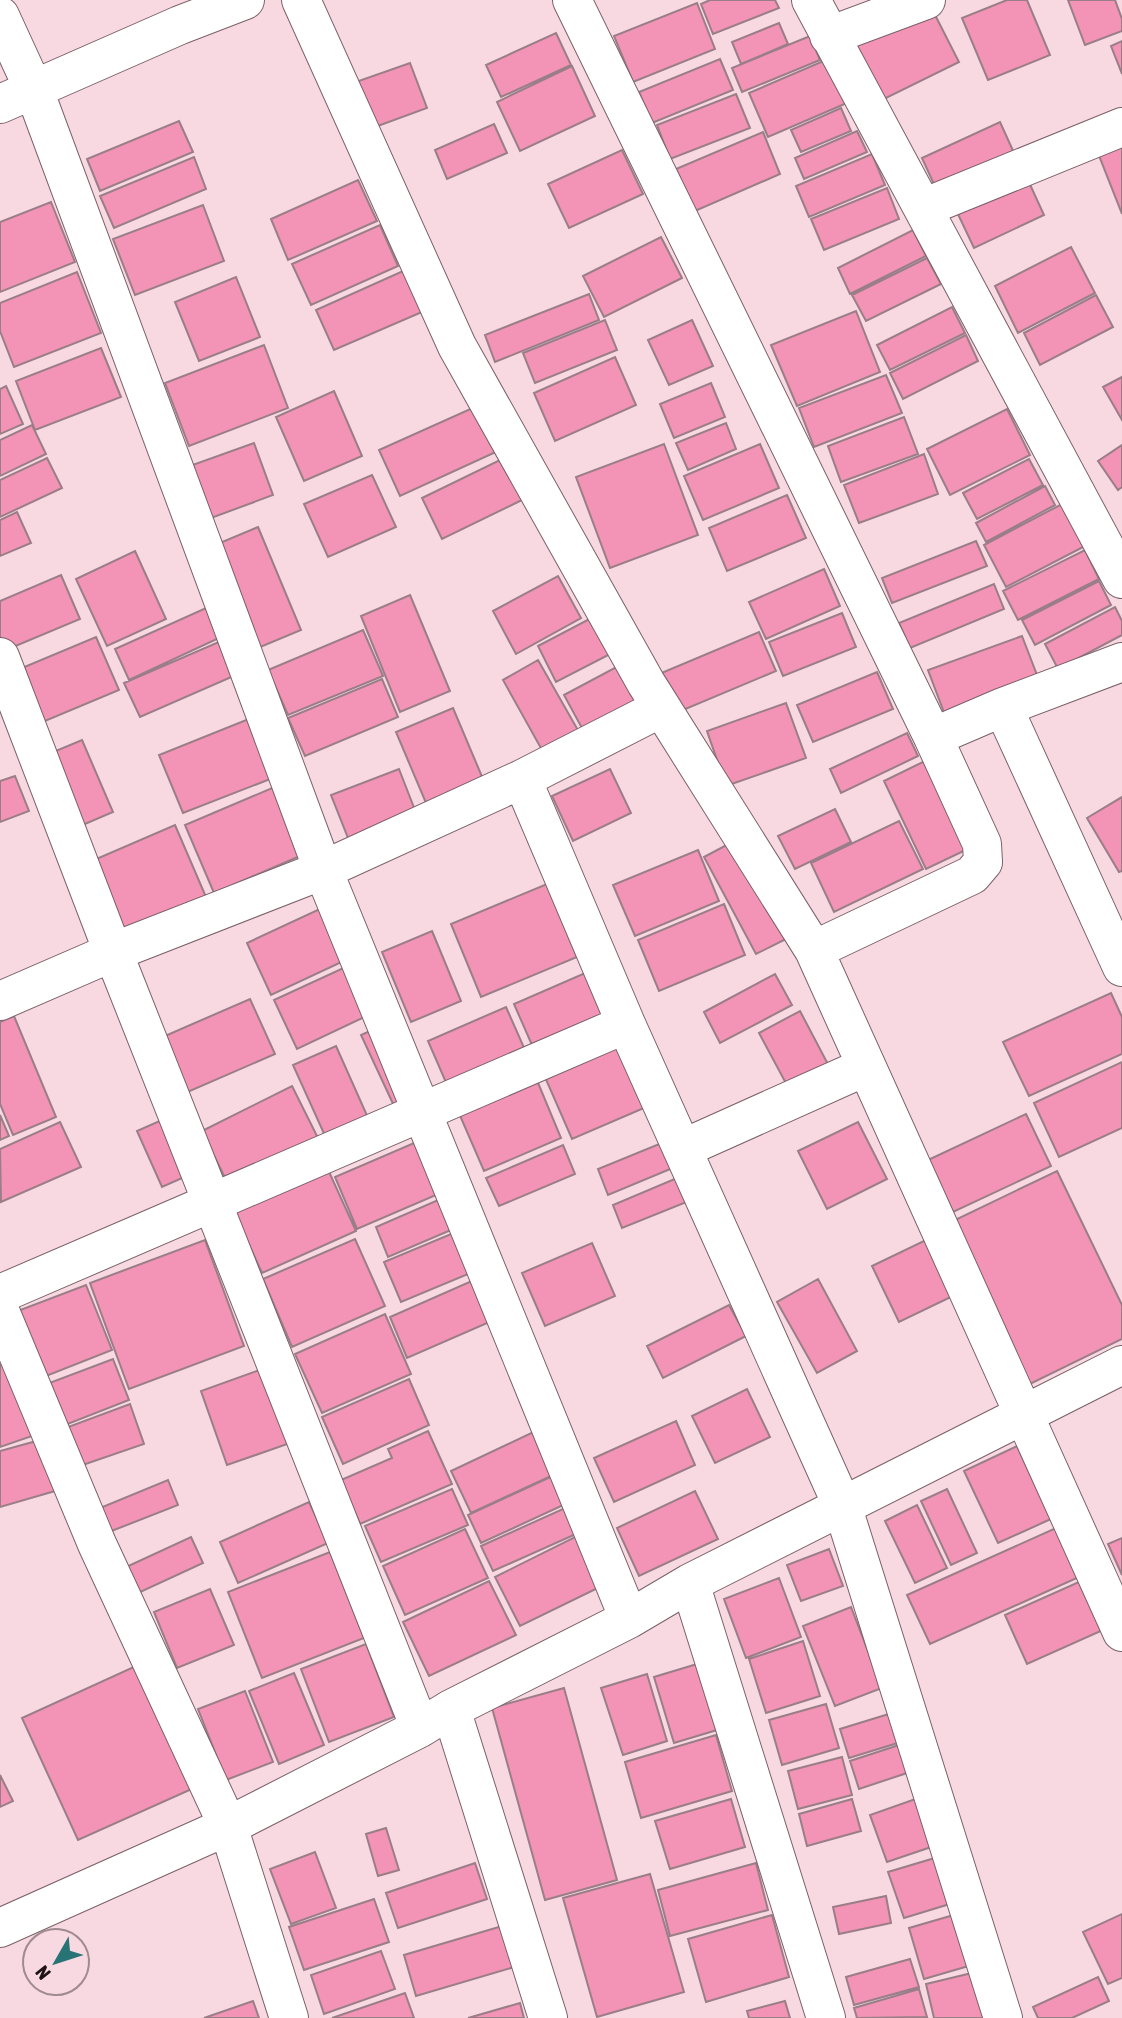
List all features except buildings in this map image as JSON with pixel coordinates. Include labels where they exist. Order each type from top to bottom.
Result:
[{"type":"street","points":[[17,97],[174,12],[245,0]]},
{"type":"street","points":[[302,0],[457,346],[662,708],[814,950],[1122,1632]]},
{"type":"street","points":[[572,0],[933,737],[982,844],[983,862],[972,875],[814,950]]},
{"type":"street","points":[[811,0],[1122,579]]},
{"type":"street","points":[[829,36],[926,0]]},
{"type":"street","points":[[0,16],[17,97],[323,870],[629,1619]]},
{"type":"street","points":[[923,208],[1122,127]]},
{"type":"street","points":[[0,657],[213,1204],[435,1718],[548,2018]]},
{"type":"street","points":[[933,737],[1122,662]]},
{"type":"street","points":[[1003,707],[1122,967]]},
{"type":"street","points":[[0,1001],[113,952],[323,870],[522,779],[662,708]]},
{"type":"street","points":[[522,779],[626,1024],[842,1505],[1003,2018]]},
{"type":"street","points":[[289,2018],[228,1826],[97,1544],[1,1313],[213,1204],[626,1024]]},
{"type":"street","points":[[682,1149],[866,1067]]},
{"type":"street","points":[[0,1928],[228,1826],[629,1619],[690,1583],[1122,1365]]},
{"type":"street","points":[[690,1583],[826,2018]]}]
